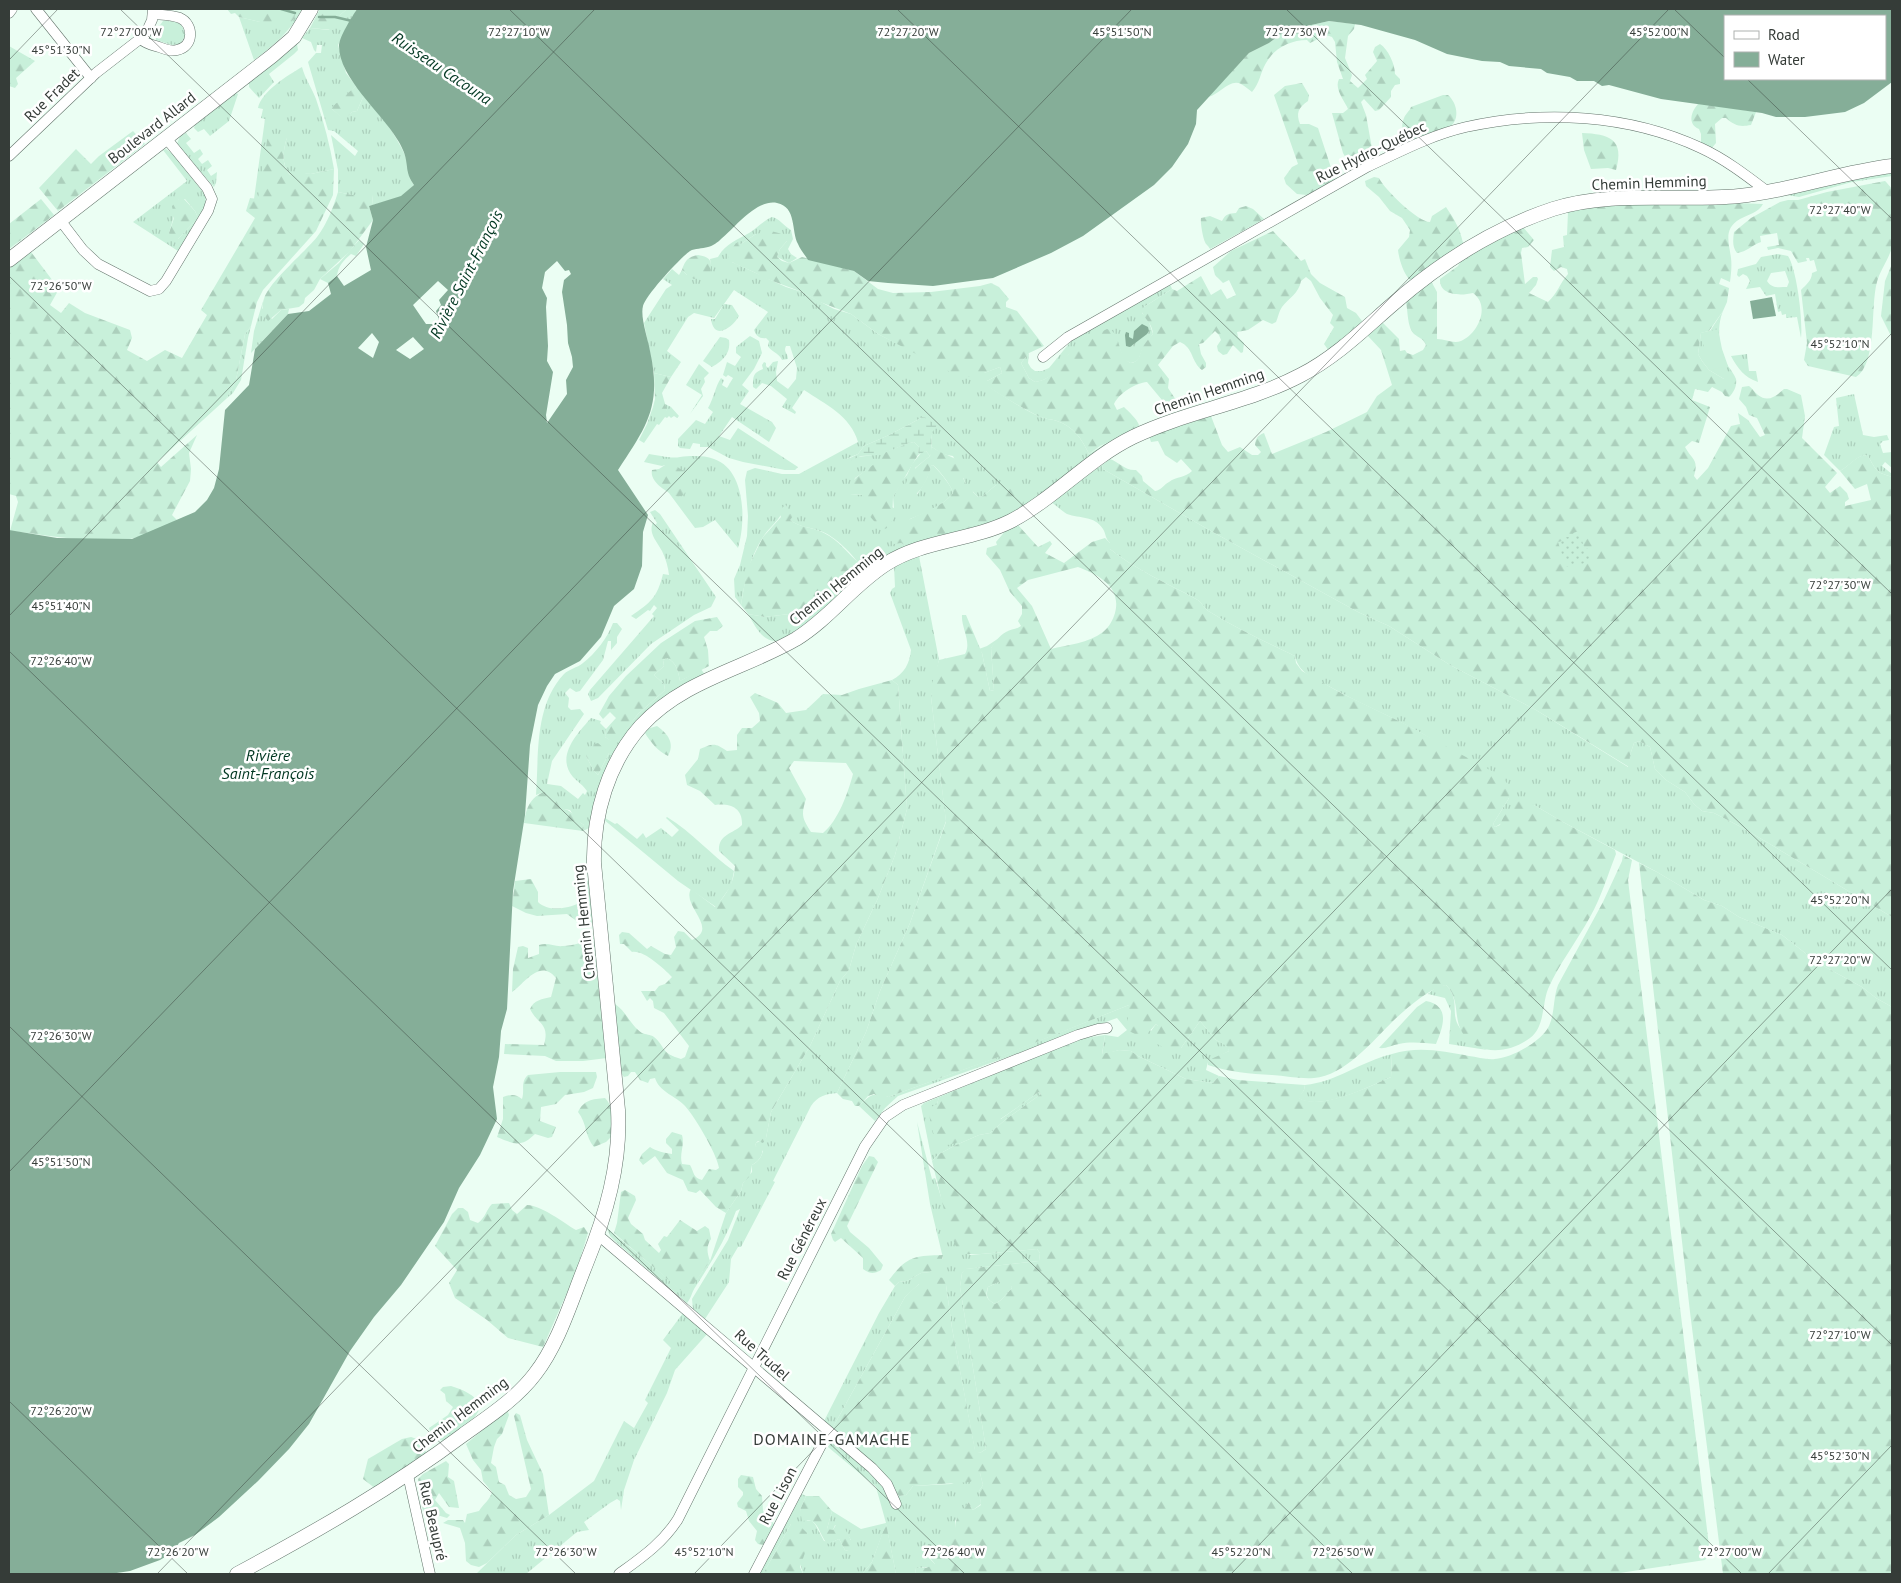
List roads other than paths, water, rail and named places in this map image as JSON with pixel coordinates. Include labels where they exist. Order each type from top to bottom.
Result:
[{"type":"street","points":[[9,13],[12,9]]},
{"type":"street","points":[[36,9],[91,78]]},
{"type":"street","name":"Rue Fradet","points":[[9,156],[91,78],[141,39],[148,30],[153,12],[182,19],[190,28],[189,40],[182,49],[175,51],[149,44],[141,39]]},
{"type":"street","name":"Boulevard Allard","points":[[9,260],[281,49],[298,32],[310,12]]},
{"type":"street","name":"Rue Hydro-Québec","points":[[1043,357],[1068,337],[1367,167],[1418,143],[1465,127],[1544,117],[1579,118],[1626,125],[1658,132],[1702,149],[1749,177],[1768,192]]},
{"type":"street","points":[[60,220],[88,255],[102,268],[150,291],[160,289],[203,220],[212,199],[207,188],[166,138]]},
{"type":"street","name":"Chemin Hemming","points":[[237,1574],[338,1518],[408,1475],[504,1404],[534,1375],[552,1346],[598,1235],[613,1181],[619,1126],[594,863],[599,809],[605,790],[623,750],[638,730],[658,710],[701,682],[798,638],[824,618],[875,571],[894,559],[922,549],[977,535],[1007,523],[1037,505],[1112,448],[1133,437],[1163,424],[1266,391],[1302,374],[1339,350],[1443,264],[1470,246],[1503,229],[1555,208],[1586,201],[1615,198],[1702,198],[1746,195],[1892,166]]},
{"type":"street","points":[[1746,195],[1753,187],[1749,177]]},
{"type":"street","name":"Rue Généreux","points":[[619,1574],[656,1546],[673,1527],[864,1146],[884,1116],[903,1104],[1078,1035],[1107,1028]]},
{"type":"street","name":"Rue Trudel","points":[[598,1235],[882,1478],[896,1504]]},
{"type":"street","name":"Rue Lison","points":[[754,1574],[828,1432]]},
{"type":"street","name":"Rue Beaupré","points":[[408,1475],[430,1574]]},
{"type":"water","name":"Rivière Saint-François","points":[[357,9],[1892,9],[1892,82],[1864,103],[1845,112],[1805,117],[1776,117],[1762,113],[1661,99],[1609,85],[1602,86],[1594,81],[1577,81],[1570,77],[1547,73],[1541,69],[1509,66],[1500,62],[1482,61],[1447,54],[1415,40],[1361,25],[1329,21],[1285,31],[1269,43],[1249,53],[1197,110],[1196,124],[1188,144],[1172,167],[1154,185],[1083,236],[1051,253],[993,278],[933,286],[868,281],[854,271],[808,260],[796,239],[791,214],[783,205],[777,203],[761,205],[746,215],[714,245],[690,251],[650,294],[645,301],[642,311],[653,370],[653,401],[644,428],[618,470],[648,515],[643,532],[642,566],[634,589],[614,606],[601,637],[580,661],[555,674],[538,705],[530,745],[525,815],[513,891],[507,1009],[501,1031],[499,1057],[493,1087],[497,1119],[480,1155],[459,1188],[444,1222],[401,1285],[374,1317],[350,1351],[309,1424],[289,1449],[219,1517],[195,1535],[179,1543],[173,1552],[160,1560],[130,1571],[110,1574],[9,1574],[9,530],[57,538],[132,539],[195,512],[207,500],[214,488],[219,469],[225,410],[249,385],[255,349],[288,314],[309,311],[331,294],[328,283],[337,276],[344,286],[371,270],[366,247],[373,220],[369,206],[401,196],[414,185],[409,176],[405,155],[400,144],[346,70],[339,46],[343,32]],"holes":[[[557,261],[565,271],[569,270],[571,274],[564,280],[562,292],[573,367],[566,380],[567,394],[547,423],[546,415],[553,372],[547,361],[547,298],[542,288],[545,272]],[[438,281],[448,290],[439,300],[441,305],[436,311],[439,320],[435,324],[426,324],[413,305]],[[372,333],[379,342],[373,358],[358,348]],[[413,337],[424,349],[410,359],[396,350]]]},
{"type":"water","points":[[1772,297],[1776,316],[1753,319],[1750,301]]},
{"type":"water","points":[[1142,324],[1148,327],[1149,331],[1147,334],[1130,347],[1126,346],[1126,332],[1133,339],[1134,331]]},
{"type":"waterway","name":"Ruisseau Cacouna","points":[[281,9],[295,13]]},
{"type":"waterway","name":"Ruisseau Cacouna","points":[[319,17],[335,17],[352,21]]},
{"type":"district","name":"DOMAINE-GAMACHE","points":[[832,1439]]}]
